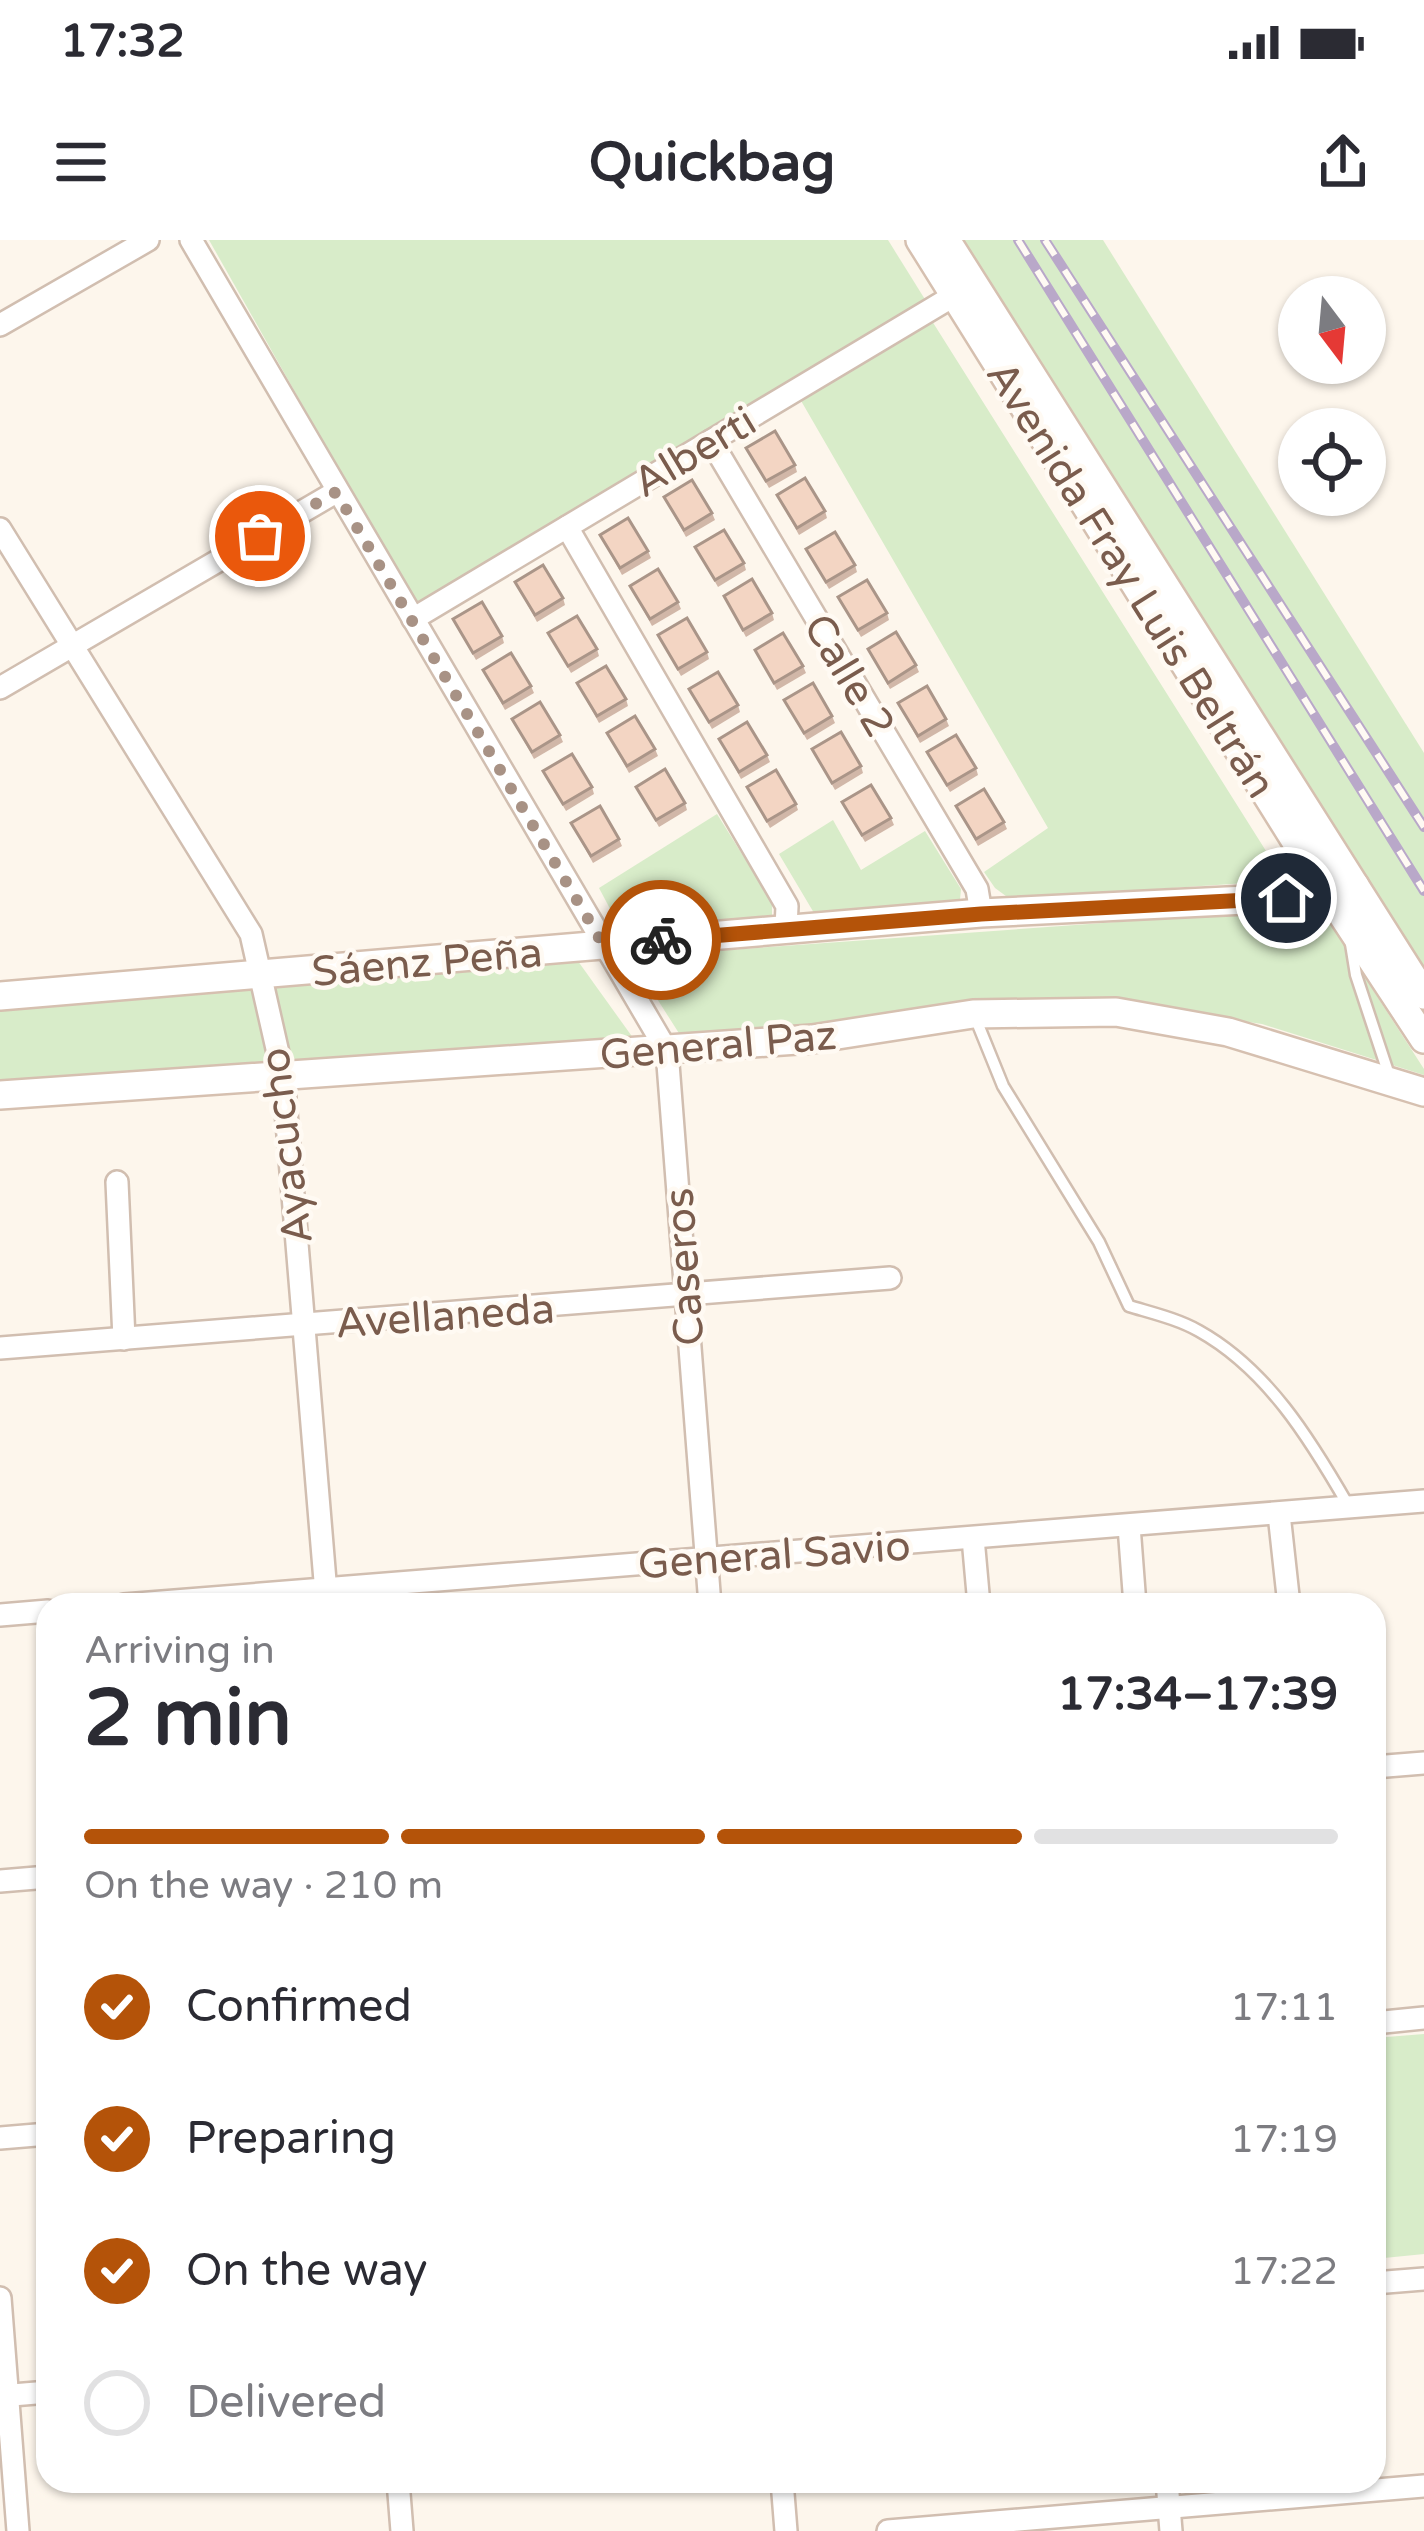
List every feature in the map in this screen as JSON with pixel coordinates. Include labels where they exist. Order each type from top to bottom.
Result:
[{"type":"street","points":[[0,326],[148,240]]},
{"type":"street","name":"Caseros","points":[[191,240],[667,1051],[709,1593]]},
{"type":"street","name":"Avenida Fray Luis Beltrán","points":[[920,240],[965,289],[1343,891],[1424,995]]},
{"type":"street","name":"Avenida Fray Luis Beltrán","points":[[946,240],[965,289]]},
{"type":"street","name":"Alberti","points":[[413,620],[965,289]]},
{"type":"street","name":"Calle 2","points":[[711,440],[976,889],[981,914]]},
{"type":"street","points":[[0,688],[336,492]]},
{"type":"street","points":[[567,527],[787,906],[786,928]]},
{"type":"street","name":"Ayacucho","points":[[0,529],[251,934],[283,1075],[326,1593]]},
{"type":"street","name":"Avenida Fray Luis Beltrán","points":[[1343,891],[1348,923],[1424,1039]]},
{"type":"street","name":"Sáenz Peña","points":[[0,996],[786,928],[1343,891]]},
{"type":"street","name":"General Paz","points":[[0,1095],[812,1039],[973,1014],[1116,1012],[1228,1032],[1424,1092]]},
{"type":"street","points":[[117,1182],[124,1339]]},
{"type":"street","name":"Avellaneda","points":[[0,1348],[890,1278]]},
{"type":"street","name":"General Savio","points":[[366,1593],[706,1559],[1424,1501]]},
{"type":"street","points":[[1279,1514],[1288,1593]]},
{"type":"street","points":[[1129,1526],[1134,1593]]},
{"type":"street","points":[[973,1538],[978,1593]]},
{"type":"street","points":[[0,1615],[36,1612]]},
{"type":"street","points":[[1386,1766],[1424,1763]]},
{"type":"street","points":[[0,1881],[36,1878]]},
{"type":"street","points":[[1386,2022],[1424,2018]]},
{"type":"street","points":[[0,2138],[36,2135]]},
{"type":"street","points":[[1386,2282],[1424,2279]]},
{"type":"street","points":[[0,2298],[18,2531]]},
{"type":"street","points":[[4,2396],[36,2393]]},
{"type":"street","points":[[1386,2489],[1424,2486]]},
{"type":"street","points":[[399,2493],[402,2531]]},
{"type":"street","points":[[783,2493],[786,2531]]},
{"type":"street","points":[[1169,2493],[1171,2531]]},
{"type":"street","points":[[888,2531],[1339,2493]]},
{"type":"lane","points":[[1348,923],[1355,975],[1391,1083]]},
{"type":"lane","points":[[973,1014],[1003,1086],[1099,1242],[1130,1306],[1195,1328],[1234,1352],[1307,1434],[1349,1508]]},
{"type":"green space","points":[[209,240],[888,240],[926,301],[416,606]]},
{"type":"green space","points":[[946,240],[1103,240],[1424,753],[1424,995]]},
{"type":"green space","points":[[932,321],[1278,870],[1276,881],[1010,899],[984,872],[1048,828],[800,399]]},
{"type":"green space","points":[[717,814],[772,902],[772,916],[644,927],[617,922],[599,888]]},
{"type":"green space","points":[[833,820],[861,870],[925,831],[961,889],[960,900],[814,913],[779,854]]},
{"type":"green space","points":[[1322,911],[1424,1075],[1262,1024],[1118,1003],[682,1038],[640,972],[644,956]]},
{"type":"green space","points":[[575,957],[636,1042],[0,1084],[0,1006]]},
{"type":"green space","points":[[1424,2034],[1424,2254],[1386,2258],[1386,2037]]},
{"type":"building","points":[[775,431],[795,465],[766,481],[746,448]]},
{"type":"building","points":[[805,478],[825,511],[797,528],[777,495]]},
{"type":"building","points":[[692,480],[712,513],[684,530],[664,497]]},
{"type":"building","points":[[628,518],[648,551],[620,568],[600,535]]},
{"type":"building","points":[[724,530],[744,563],[715,580],[695,547]]},
{"type":"building","points":[[835,532],[855,565],[826,582],[806,549]]},
{"type":"building","points":[[543,565],[563,598],[535,615],[515,582]]},
{"type":"building","points":[[658,569],[678,602],[650,619],[630,586]]},
{"type":"building","points":[[752,579],[772,613],[743,630],[724,596]]},
{"type":"building","points":[[867,580],[887,613],[858,630],[838,597]]},
{"type":"building","points":[[482,602],[502,636],[473,653],[453,619]]},
{"type":"building","points":[[577,616],[597,649],[568,666],[548,633]]},
{"type":"building","points":[[687,618],[707,652],[678,669],[658,635]]},
{"type":"building","points":[[896,632],[916,665],[888,683],[868,649]]},
{"type":"building","points":[[783,633],[803,666],[774,683],[755,650]]},
{"type":"building","points":[[511,653],[531,686],[503,703],[483,670]]},
{"type":"building","points":[[606,666],[626,699],[597,716],[577,683]]},
{"type":"building","points":[[718,672],[738,705],[709,722],[689,689]]},
{"type":"building","points":[[813,683],[832,716],[804,733],[784,700]]},
{"type":"building","points":[[927,686],[946,719],[918,736],[898,703]]},
{"type":"building","points":[[540,702],[560,735],[532,752],[512,719]]},
{"type":"building","points":[[635,716],[655,749],[627,766],[607,733]]},
{"type":"building","points":[[747,722],[767,755],[739,772],[719,739]]},
{"type":"building","points":[[841,732],[861,766],[832,783],[812,749]]},
{"type":"building","points":[[956,735],[976,768],[947,785],[927,752]]},
{"type":"building","points":[[572,754],[592,787],[563,804],[543,771]]},
{"type":"building","points":[[665,769],[685,803],[656,820],[636,787]]},
{"type":"building","points":[[776,770],[796,804],[767,821],[747,787]]},
{"type":"building","points":[[871,785],[891,818],[862,835],[842,802]]},
{"type":"building","points":[[984,789],[1004,822],[976,839],[956,806]]},
{"type":"building","points":[[600,806],[619,839],[591,856],[571,823]]},
{"type":"railway","points":[[1018,240],[1424,891]]},
{"type":"railway","points":[[1045,240],[1424,827]]},
{"type":"way so far","points":[[260,536],[336,492],[604,946],[661,940]]},
{"type":"route","points":[[661,940],[981,914],[1286,898]]}]
